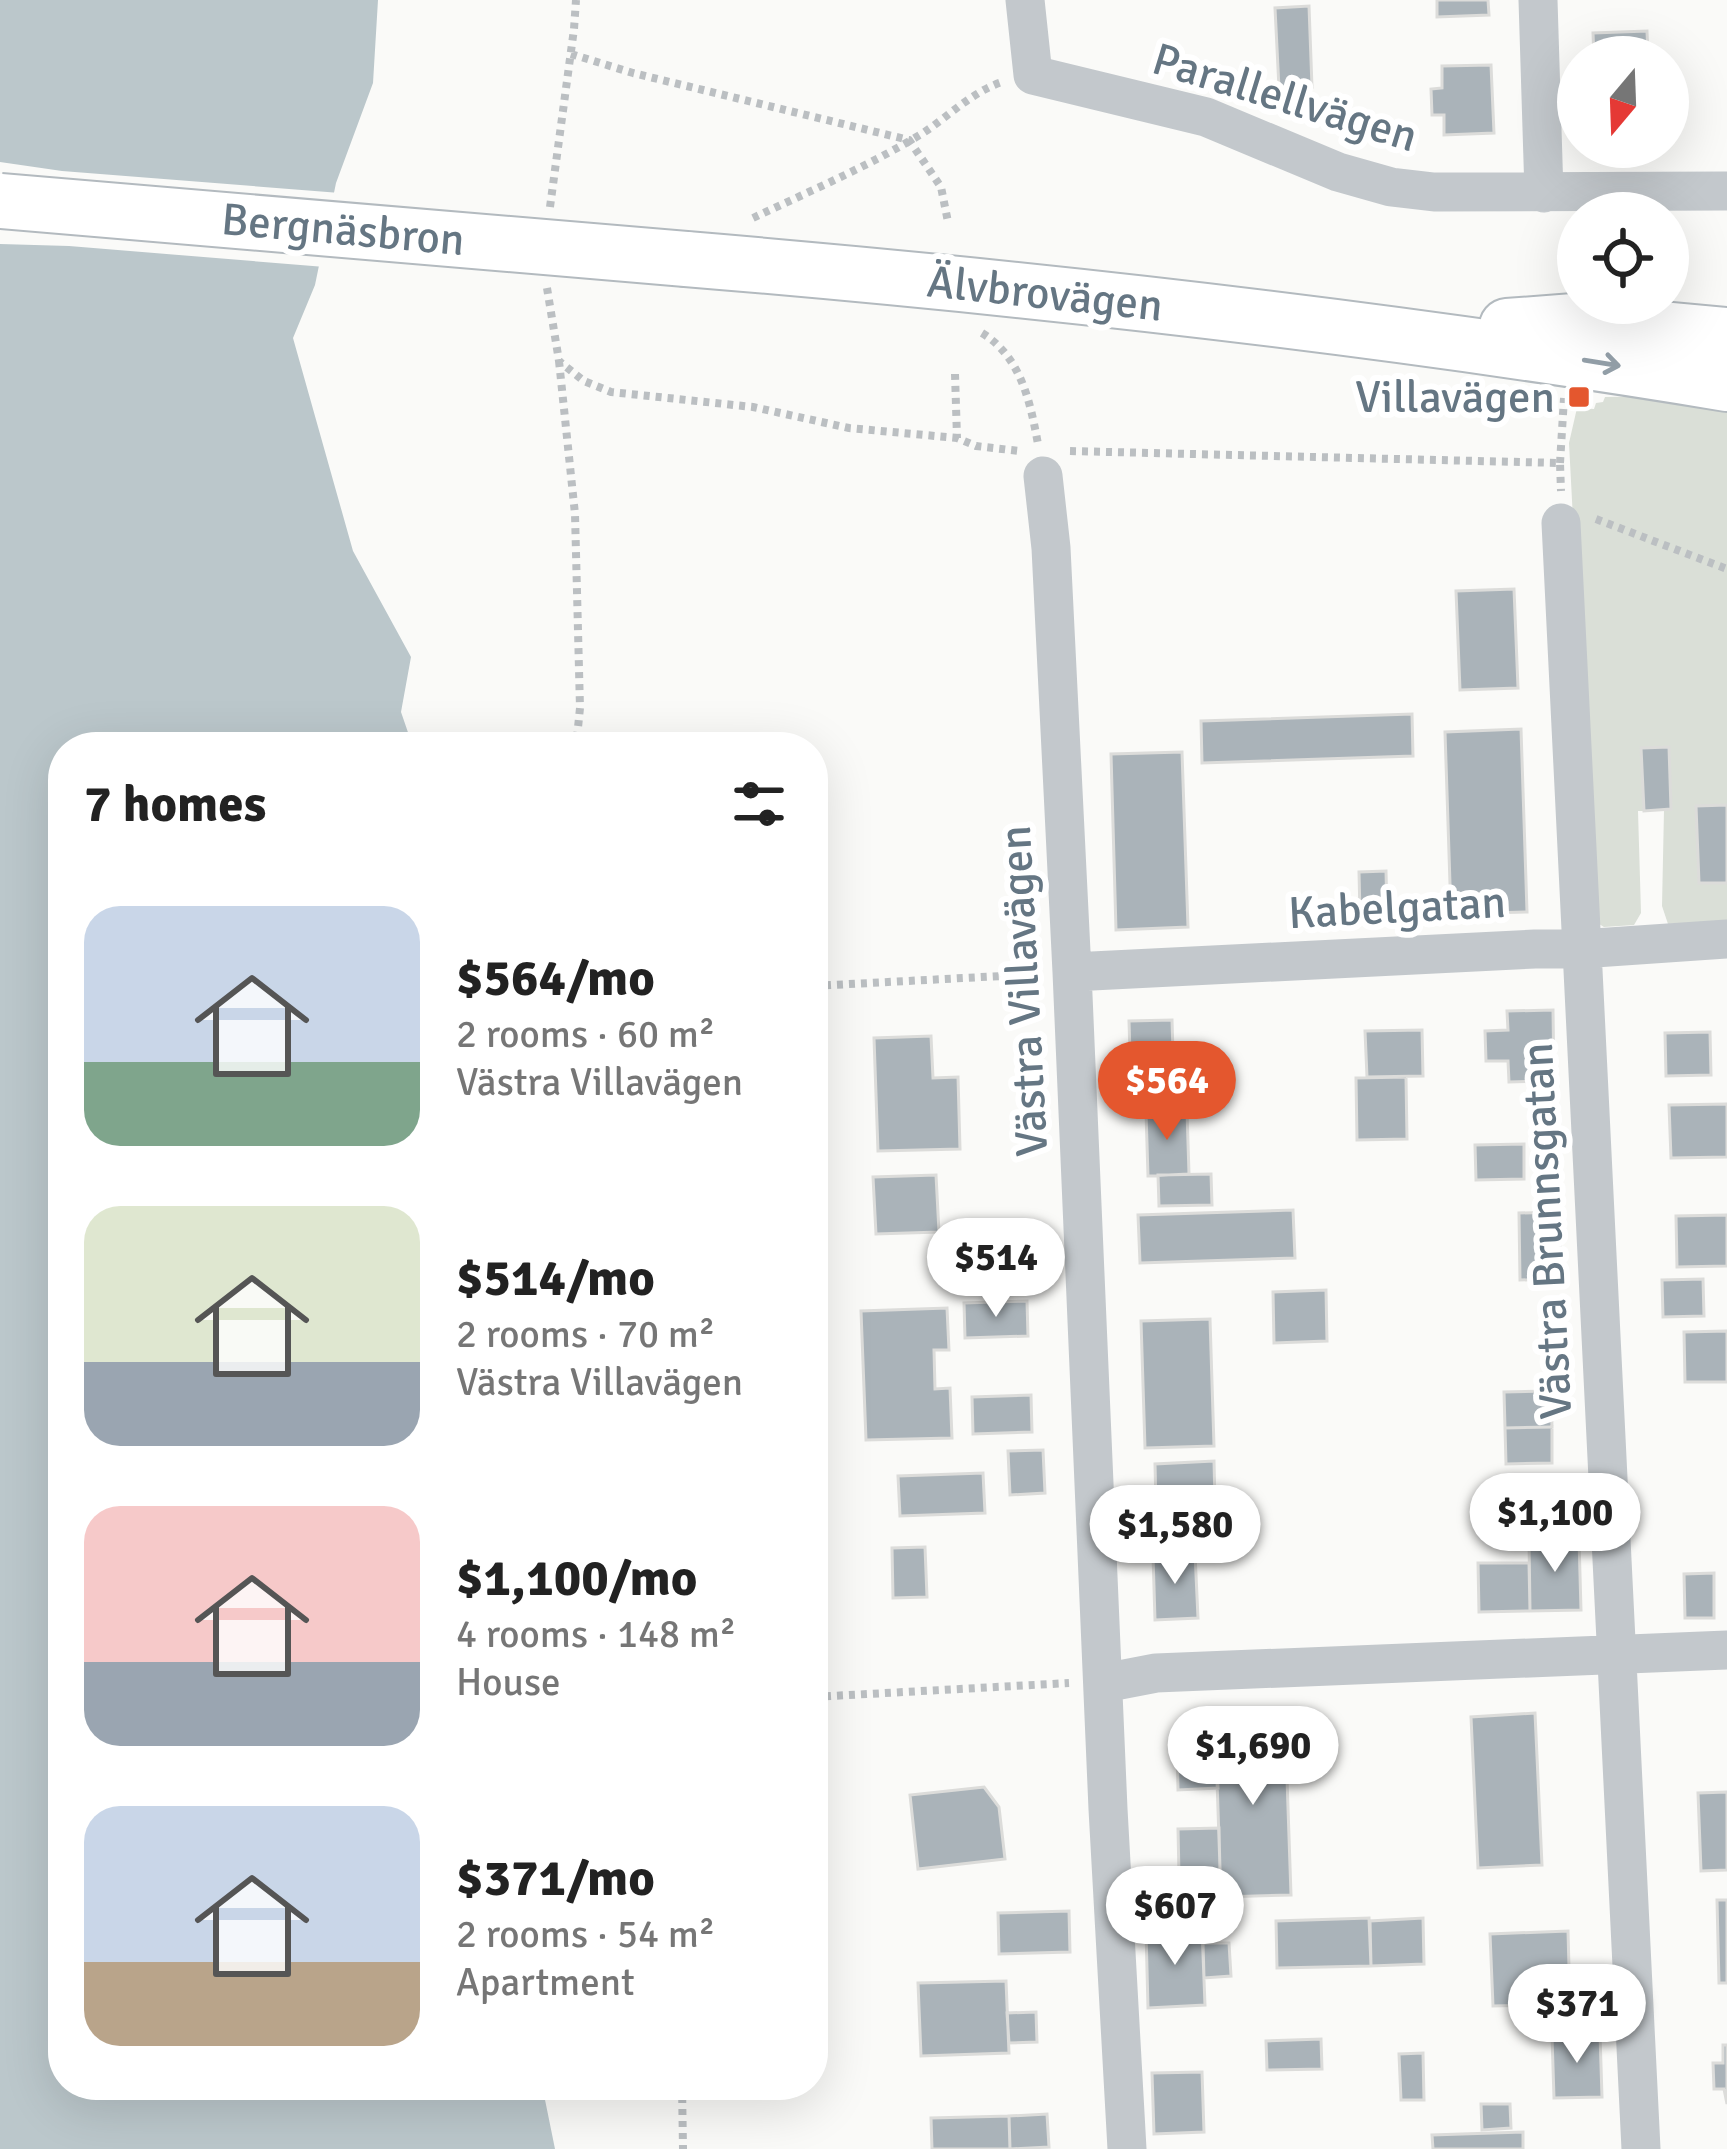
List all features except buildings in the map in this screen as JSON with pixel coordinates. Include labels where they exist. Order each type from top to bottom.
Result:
[{"type":"main road","name":"Bergnäsbron","points":[[0,201],[686,259]]},
{"type":"main road","name":"Älvbrovägen","points":[[686,259],[870,274],[1402,335],[1727,384]]},
{"type":"main road","name":"Älvbrovägen","points":[[1402,335],[1574,321],[1727,335]]},
{"type":"street","points":[[1024,0],[1033,75]]},
{"type":"street","points":[[1538,0],[1544,193]]},
{"type":"street","name":"Parallellvägen","points":[[1033,75],[1206,117],[1338,172],[1391,188],[1544,193],[1727,191]]},
{"type":"street","name":"Västra Villavägen","points":[[1053,464],[1051,548],[1127,2149]]},
{"type":"street","name":"Västra Brunnsgatan","points":[[1561,514],[1641,2149]]},
{"type":"street","name":"Kabelgatan","points":[[1072,972],[1727,939]]},
{"type":"street","points":[[1104,1683],[1156,1673],[1727,1650]]},
{"type":"path","points":[[571,54],[909,140],[941,187],[948,222]]},
{"type":"path","points":[[740,225],[909,140],[996,83],[1033,75]]},
{"type":"path","points":[[955,374],[957,438],[1002,451],[1039,451],[1017,370],[1001,345],[977,330]]},
{"type":"path","points":[[559,361],[575,514],[578,732]]},
{"type":"path","points":[[1564,395],[1561,514],[1727,569]]},
{"type":"path","points":[[1053,464],[1560,463]]},
{"type":"path","points":[[828,985],[1072,972]]},
{"type":"path","points":[[828,1696],[1104,1683]]},
{"type":"path","points":[[682,2100],[683,2149]]},
{"type":"shaded area","points":[[0,0],[378,0],[373,83],[336,183],[315,285],[293,338],[353,551],[411,657],[401,712],[408,732],[48,732],[48,2100],[545,2100],[555,2149],[0,2149]]},
{"type":"shaded area","points":[[1605,397],[1727,399],[1727,921],[1668,924],[1662,906],[1664,810],[1671,809],[1668,747],[1641,749],[1641,913],[1634,925],[1604,927],[1594,921],[1569,443],[1577,408],[1594,409]]},
{"type":"pier","points":[[0,162],[340,193],[325,267],[0,244]]},
{"type":"place","name":"Villavägen","points":[[1579,397]]}]
